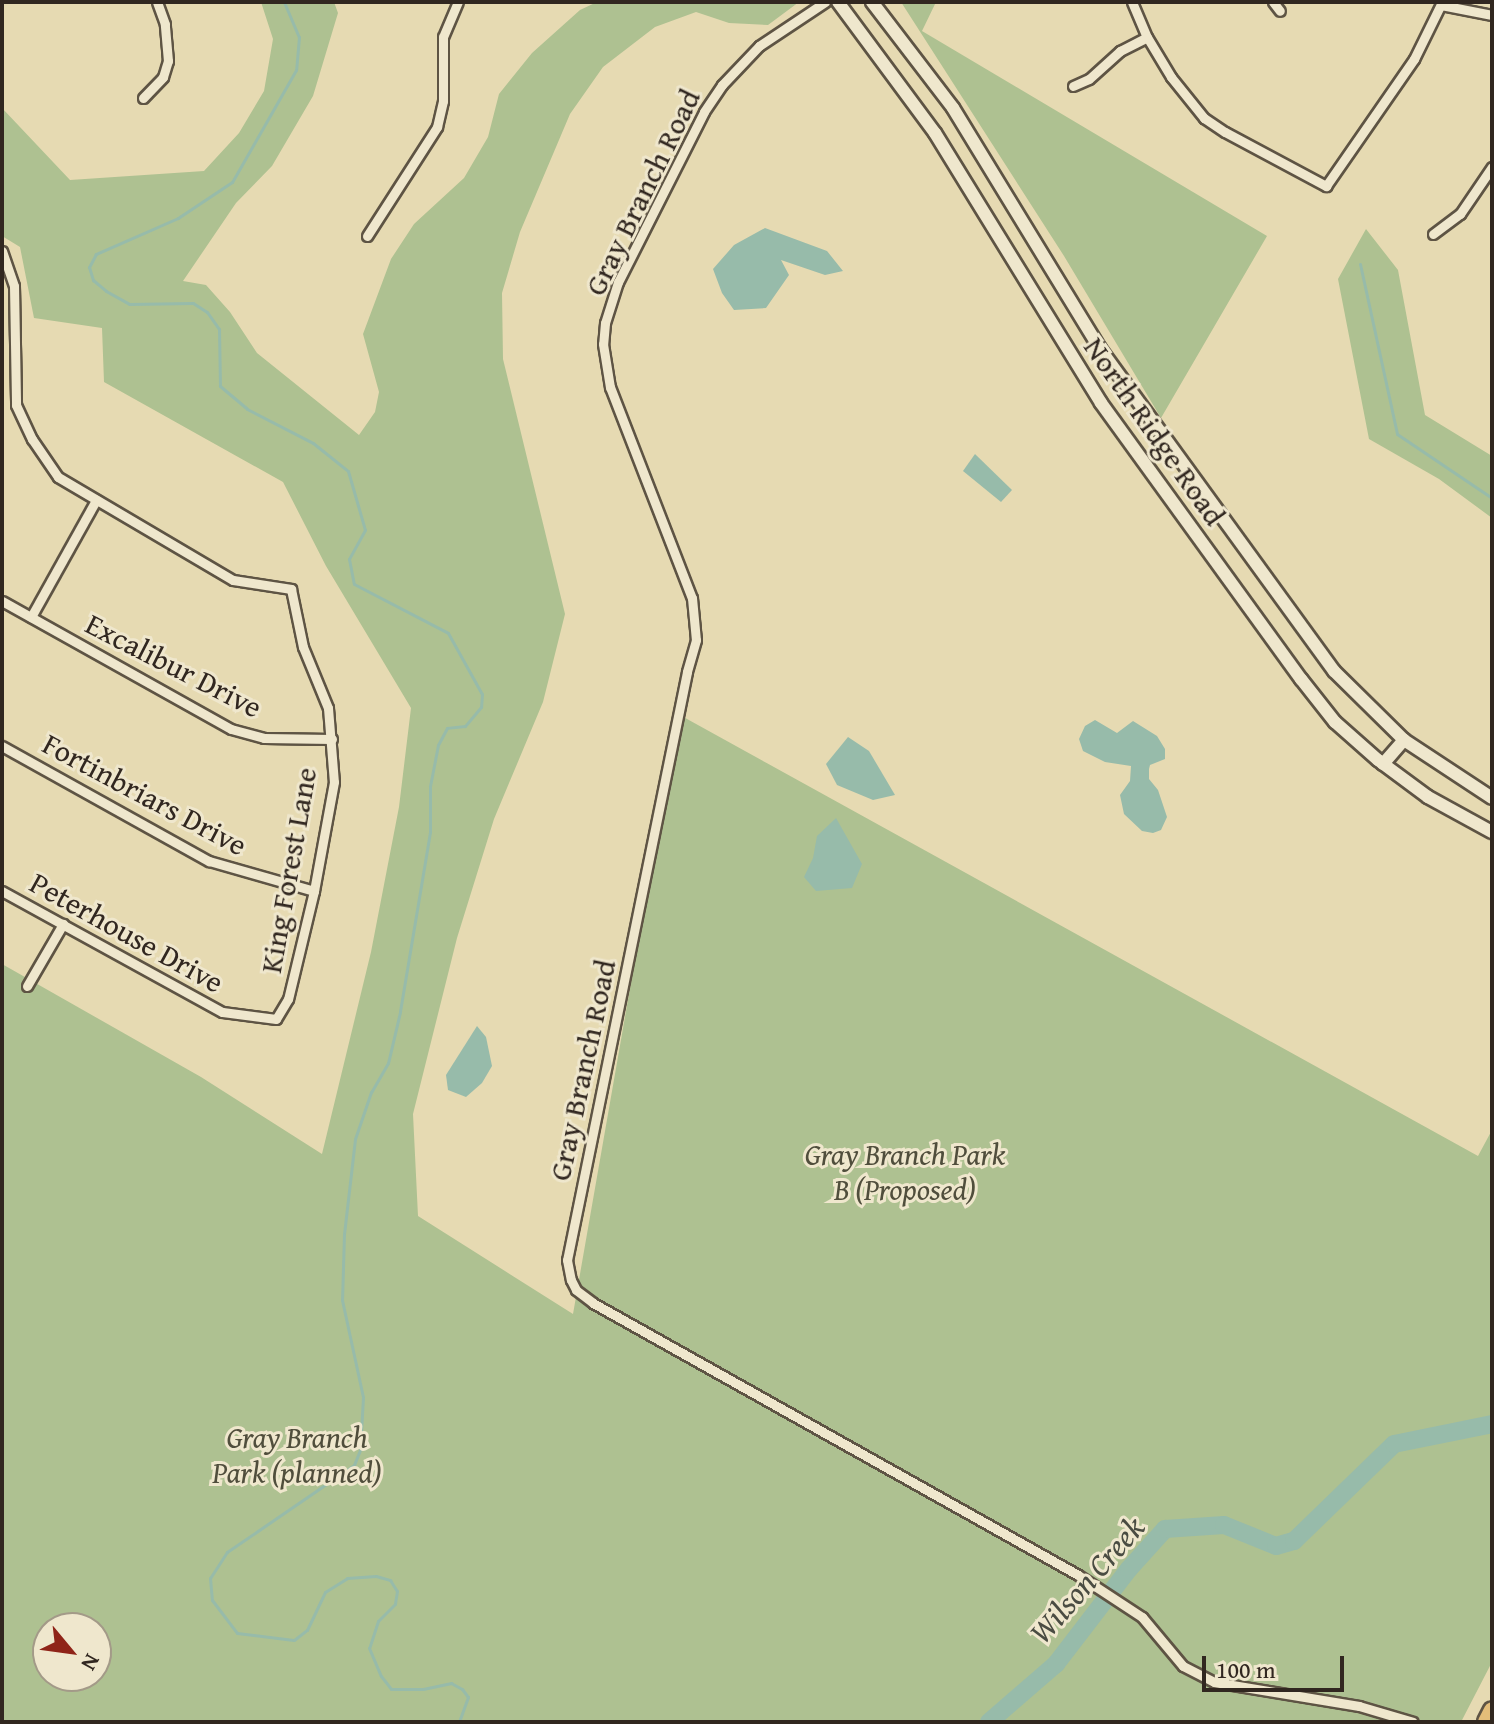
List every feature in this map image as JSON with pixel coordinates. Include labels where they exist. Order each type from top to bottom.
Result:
[{"type":"highway","points":[[1486,1722],[1492,1710]]},
{"type":"main road","name":"North Ridge Road","points":[[838,2],[935,133],[1101,403],[1301,679],[1335,722],[1383,764],[1428,797],[1492,832]]},
{"type":"main road","name":"North Ridge Road","points":[[872,2],[953,108],[1100,349],[1334,671],[1404,740],[1492,798]]},
{"type":"main road","points":[[1383,764],[1404,740]]},
{"type":"street","points":[[143,98],[163,77],[168,61],[165,24],[157,2]]},
{"type":"street","points":[[367,236],[440,118],[443,37],[458,2]]},
{"type":"street","name":"Gray Branch Road","points":[[825,2],[759,46],[722,85],[704,112],[618,282],[605,323],[603,344],[610,387],[692,598],[696,640],[567,1260],[568,1270],[576,1290],[593,1303],[1078,1575],[1142,1617],[1183,1666],[1214,1682],[1359,1706],[1413,1722]]},
{"type":"street","points":[[1132,2],[1147,37],[1178,87],[1204,118],[1286,167],[1326,186],[1414,59],[1441,4],[1492,15]]},
{"type":"street","points":[[1273,2],[1280,11]]},
{"type":"street","points":[[1073,86],[1089,79],[1120,51],[1147,37]]},
{"type":"street","points":[[1433,234],[1460,214],[1492,167]]},
{"type":"street","points":[[2,251],[14,286],[16,405],[32,439],[58,477],[96,500],[31,617]]},
{"type":"street","name":"King Forest Lane","points":[[96,500],[233,580],[291,589],[303,647],[328,708],[334,782],[314,891],[288,999],[276,1019]]},
{"type":"street","name":"Excalibur Drive","points":[[2,601],[231,729],[264,738],[332,739]]},
{"type":"street","name":"Fortinbriars Drive","points":[[2,746],[209,861],[314,891]]},
{"type":"street","name":"Peterhouse Drive","points":[[2,891],[222,1012],[276,1019]]},
{"type":"street","points":[[27,986],[63,924]]},
{"type":"green space","points":[[261,2],[334,2],[338,13],[313,96],[272,166],[236,203],[183,281],[206,285],[230,312],[257,353],[359,435],[375,412],[379,392],[363,334],[391,259],[414,224],[464,178],[488,137],[499,94],[532,53],[580,10],[597,2],[799,2],[768,25],[729,23],[696,12],[655,27],[603,67],[570,114],[520,232],[502,293],[503,359],[565,614],[543,702],[494,819],[457,938],[413,1114],[418,1216],[573,1314],[678,714],[1478,1156],[1492,1130],[1492,1662],[1461,1722],[2,1722],[2,964],[201,1077],[322,1154],[371,952],[399,807],[411,708],[326,566],[283,482],[104,382],[102,328],[34,318],[20,247],[2,236],[2,108],[70,180],[204,171],[239,133],[264,91],[273,39]]},
{"type":"green space","points":[[901,2],[936,2],[922,31],[1267,236],[1161,418],[1064,256]]},
{"type":"green space","points":[[1366,229],[1398,270],[1425,415],[1492,456],[1492,518],[1439,479],[1369,439],[1338,279]]},
{"type":"shaded area","points":[[765,228],[827,251],[843,271],[825,275],[781,260],[789,275],[766,308],[734,310],[722,293],[713,269],[734,245]]},
{"type":"shaded area","points":[[975,454],[1012,490],[1001,502],[963,471]]},
{"type":"shaded area","points":[[1095,720],[1117,733],[1133,721],[1157,736],[1165,749],[1165,759],[1150,765],[1149,769],[1149,779],[1158,790],[1167,817],[1161,830],[1153,833],[1142,831],[1124,814],[1120,795],[1130,781],[1131,766],[1105,762],[1083,751],[1079,739],[1085,726]]},
{"type":"shaded area","points":[[848,737],[869,751],[895,795],[873,800],[837,785],[826,764]]},
{"type":"shaded area","points":[[836,818],[862,864],[852,888],[816,891],[804,877],[813,858],[817,836]]},
{"type":"shaded area","points":[[477,1026],[486,1037],[492,1066],[482,1083],[466,1097],[448,1090],[446,1075]]},
{"type":"waterway","points":[[284,2],[299,37],[296,70],[232,182],[178,218],[96,254],[89,267],[93,280],[129,304],[193,303],[207,312],[219,329],[220,386],[247,409],[313,443],[348,471],[365,530],[349,559],[354,584],[448,633],[482,694],[481,707],[465,726],[447,728],[438,745],[430,786],[430,832],[400,1012],[388,1063],[371,1092],[355,1139],[344,1234],[342,1300],[363,1397],[360,1450],[354,1465],[227,1552],[210,1578],[212,1600],[237,1633],[294,1640],[307,1630],[325,1592],[347,1578],[376,1576],[390,1580],[397,1591],[395,1604],[378,1621],[369,1648],[381,1676],[391,1689],[423,1689],[451,1683],[462,1689],[468,1697],[459,1722]]},
{"type":"waterway","points":[[1360,264],[1397,434],[1492,498]]},
{"type":"waterway","name":"Wilson Creek","points":[[989,1722],[1056,1664],[1129,1569],[1165,1529],[1224,1525],[1276,1546],[1294,1541],[1394,1444],[1492,1424]]},
{"type":"park label","name":"Gray Branch Park B (Proposed)","points":[[905,1171]]},
{"type":"park label","name":"Gray Branch Park (planned)","points":[[297,1454]]}]
